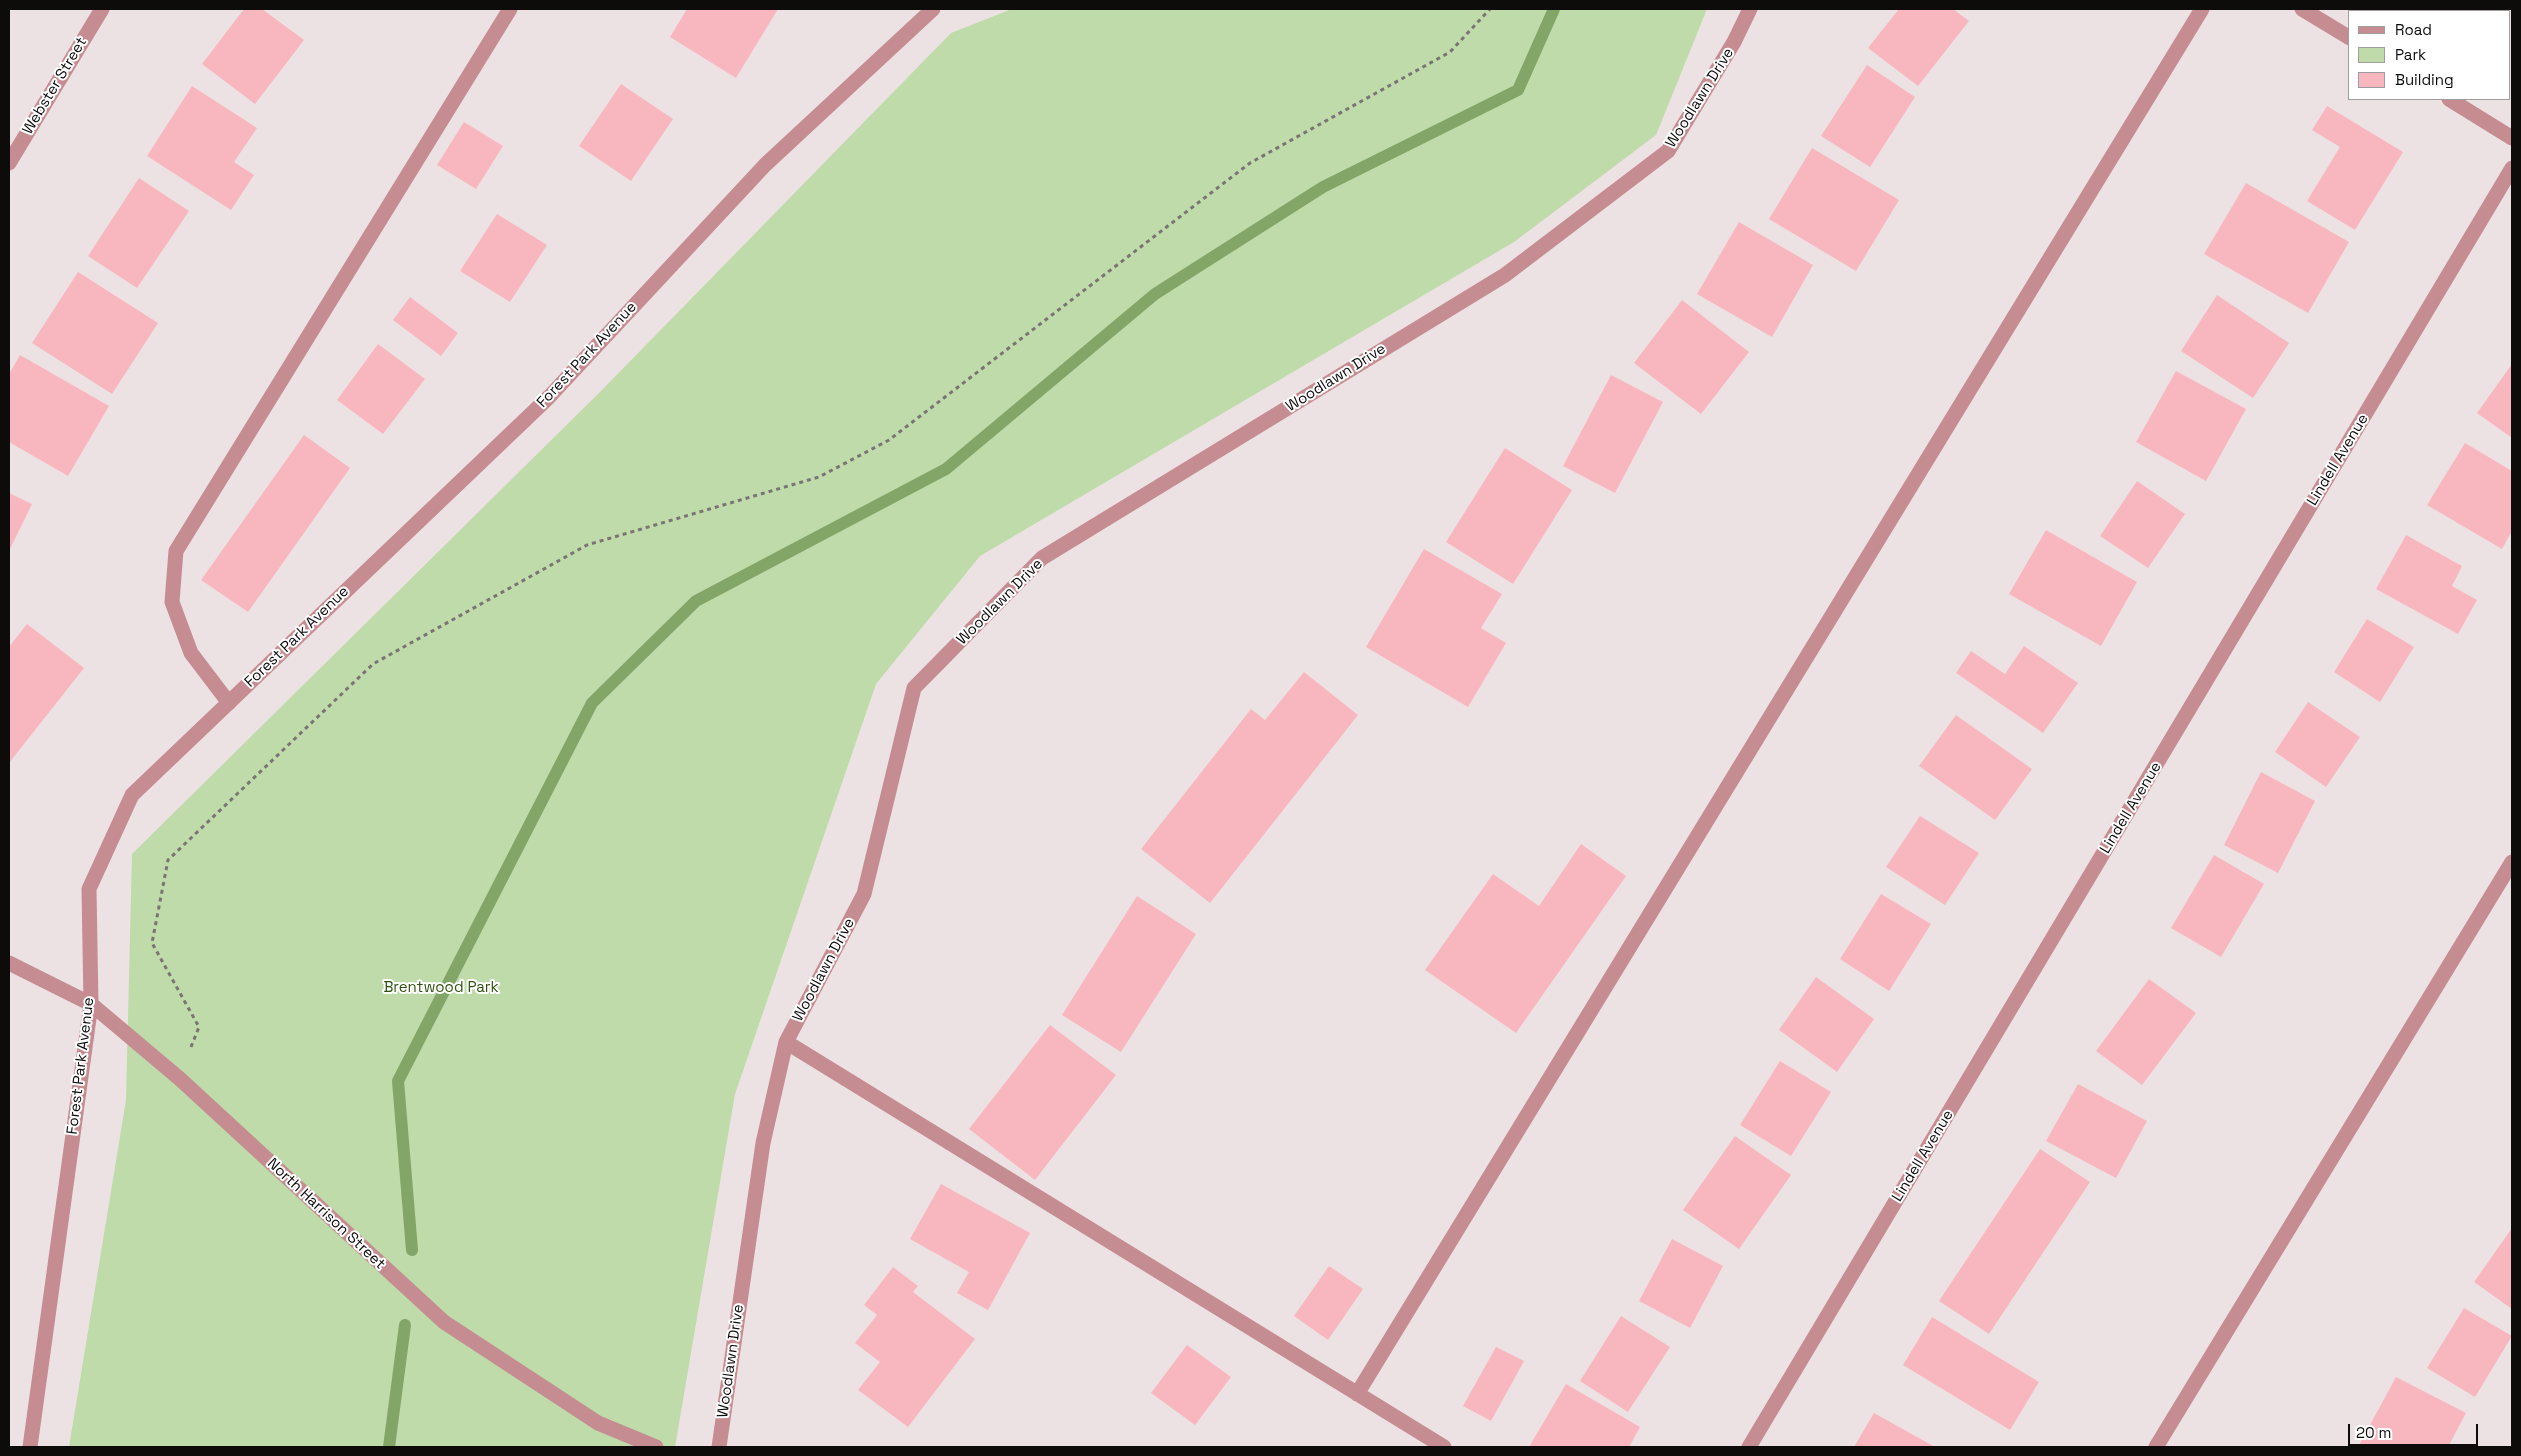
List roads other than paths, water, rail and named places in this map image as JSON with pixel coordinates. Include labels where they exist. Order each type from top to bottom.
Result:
[{"type":"street","name":"Webster Street","points":[[9,163],[102,9]]},
{"type":"street","points":[[229,703],[191,653],[172,602],[176,551],[510,9]]},
{"type":"street","name":"Forest Park Avenue","points":[[30,1447],[91,1004],[89,889],[132,795],[549,397],[765,165],[933,9]]},
{"type":"street","name":"Woodlawn Drive","points":[[719,1447],[763,1143],[786,1042],[864,894],[914,688],[1042,558],[1505,274],[1668,151],[1734,42],[1750,9]]},
{"type":"street","points":[[1357,1394],[2202,9]]},
{"type":"street","points":[[2302,9],[2348,37]]},
{"type":"street","points":[[2451,100],[2512,138]]},
{"type":"street","name":"Lindell Avenue","points":[[1749,1447],[2512,168]]},
{"type":"street","points":[[2156,1447],[2512,862]]},
{"type":"street","name":"North Harrison Street","points":[[9,963],[91,1004],[180,1079],[444,1322],[598,1423],[656,1447]]},
{"type":"street","points":[[786,1042],[1444,1447]]},
{"type":"waterway","points":[[412,1250],[398,1081],[592,703],[696,601],[946,469],[1155,294],[1323,187],[1518,90],[1554,9]]},
{"type":"waterway","points":[[389,1447],[405,1325]]},
{"type":"park label","name":"Brentwood Park","points":[[441,988]]}]
